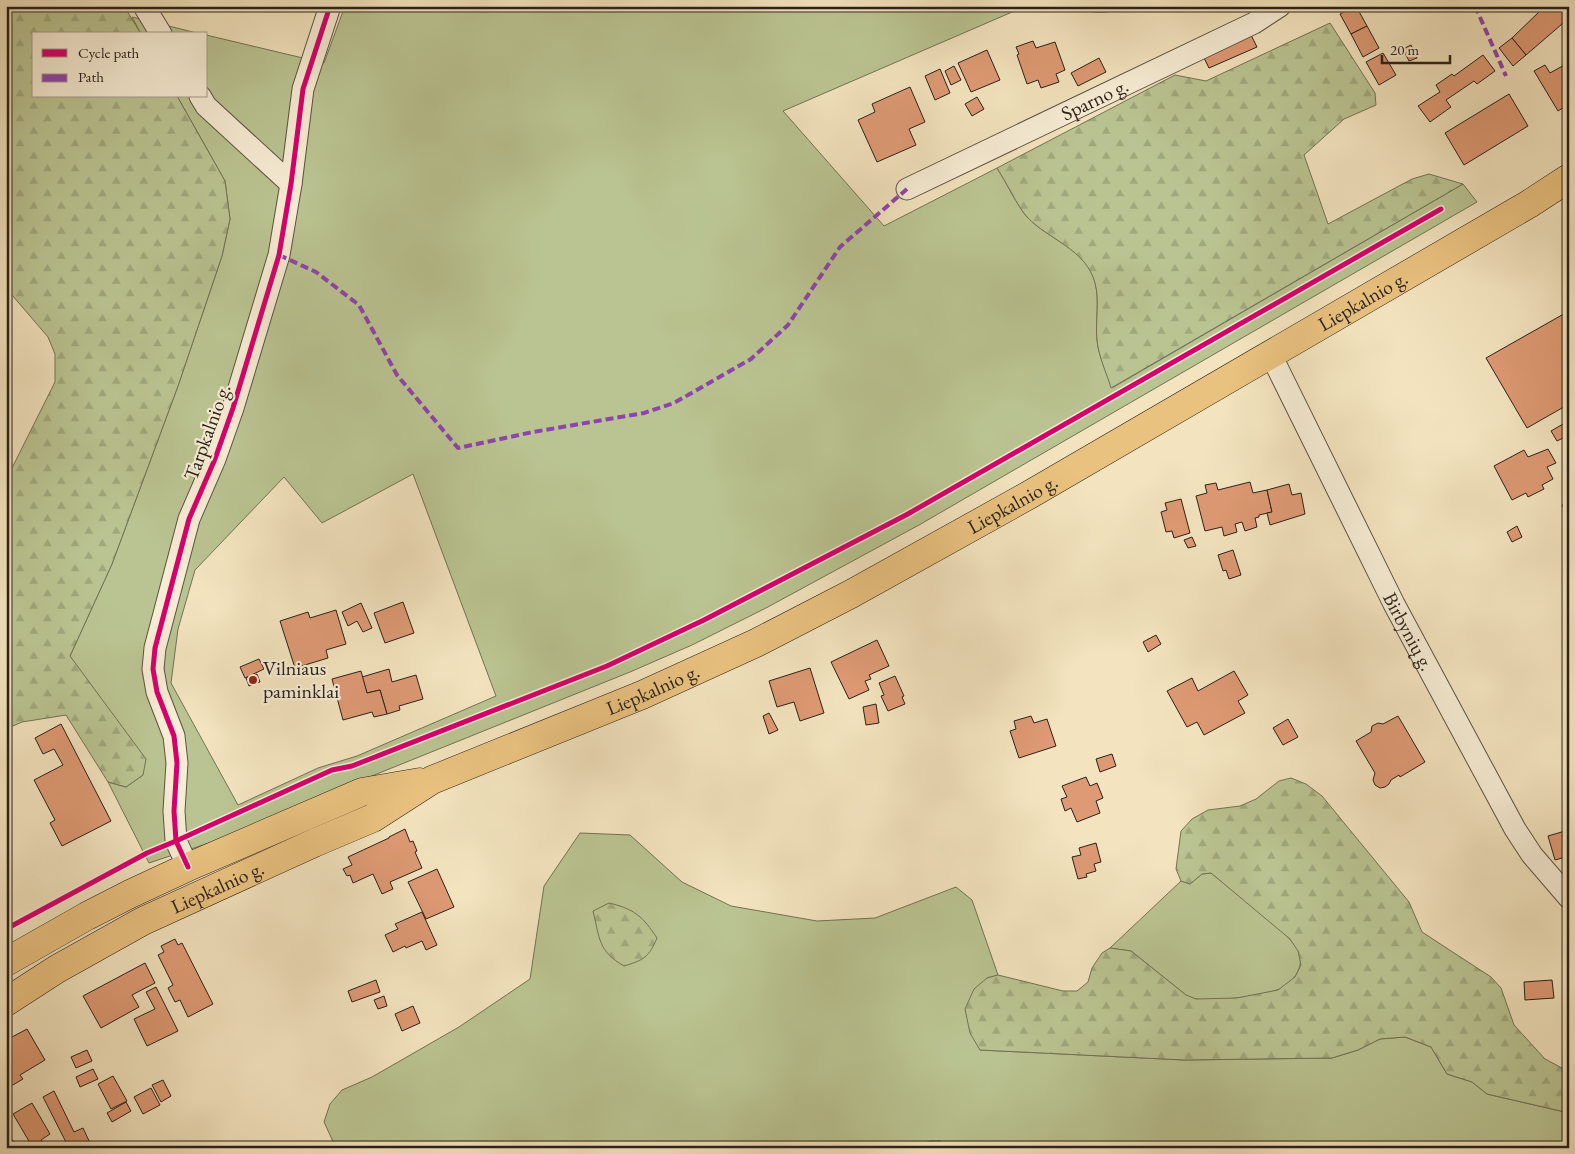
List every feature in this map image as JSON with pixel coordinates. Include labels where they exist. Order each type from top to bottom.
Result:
[{"type":"main road","name":"Liepkalnio g.","points":[[6,1002],[57,969],[143,921],[304,847],[373,818],[432,780],[642,695],[756,643],[851,594],[1020,499],[1529,204],[1569,178]]},
{"type":"main road","name":"Liepkalnio g.","points":[[6,962],[104,907],[188,867],[362,792],[432,780]]},
{"type":"street","points":[[144,6],[160,32]]},
{"type":"street","name":"Tarpkalnio g.","points":[[188,867],[176,841],[174,811],[177,764],[174,736],[157,692],[153,668],[155,648],[189,519],[215,459],[233,408],[279,255],[291,184],[303,89],[330,6]]},
{"type":"street","name":"Sparno g.","points":[[907,189],[1254,23],[1280,6]]},
{"type":"street","points":[[201,98],[206,106],[291,184]]},
{"type":"street","name":"Birbynių g.","points":[[1270,353],[1394,604],[1515,828],[1532,856],[1569,898]]},
{"type":"green space","points":[[6,6],[124,6],[140,32],[32,32],[32,98],[178,98],[225,181],[230,219],[222,256],[178,386],[112,564],[70,656],[146,759],[143,775],[126,787],[108,782],[66,715],[22,722],[6,729],[6,480],[55,382],[55,354],[48,337],[6,288]]},
{"type":"green space","points":[[345,6],[1026,6],[783,111],[884,226],[997,168],[1027,217],[1075,253],[1084,261],[1090,271],[1096,289],[1098,346],[1112,388],[1463,184],[1477,202],[919,525],[766,608],[692,645],[630,672],[347,786],[230,836],[149,863],[108,782],[126,787],[143,775],[70,656],[112,564],[178,386],[222,256],[230,219],[225,181],[178,98],[208,98],[208,35],[324,63]],"holes":[[[413,474],[496,696],[357,756],[318,768],[238,805],[171,683],[178,629],[195,570],[284,477],[322,523]]]},
{"type":"green space","points":[[1073,6],[1130,6],[1114,11],[1095,12]]},
{"type":"green space","points":[[132,17],[193,32],[140,32]]},
{"type":"green space","points":[[1330,23],[1375,93],[1376,105],[1344,119],[1304,155],[1328,224],[1412,179],[1429,174],[1463,184],[1111,388],[1098,346],[1097,297],[1095,283],[1090,271],[1075,253],[1027,217],[997,168],[1175,75],[1206,81]]},
{"type":"green space","points":[[1291,778],[1306,784],[1322,796],[1409,902],[1422,932],[1491,977],[1501,988],[1514,1025],[1545,1059],[1562,1068],[1569,1069],[1569,1113],[1487,1094],[1472,1082],[1447,1074],[1431,1047],[1405,1037],[1380,1039],[1358,1050],[1332,1058],[1184,1060],[980,1050],[970,1033],[965,1009],[974,989],[987,978],[998,975],[1063,991],[1077,991],[1088,982],[1092,968],[1102,953],[1110,948],[1131,951],[1186,995],[1196,999],[1237,998],[1278,990],[1295,977],[1301,965],[1298,951],[1290,939],[1211,873],[1202,874],[1190,884],[1181,881],[1176,869],[1181,831],[1192,819],[1208,810],[1240,806],[1256,799],[1279,781]]},
{"type":"green space","points":[[580,833],[630,835],[682,882],[731,906],[817,921],[875,918],[956,887],[972,900],[998,975],[987,978],[980,1050],[1184,1060],[1332,1058],[1358,1050],[1380,1039],[1405,1037],[1431,1047],[1447,1074],[1472,1082],[1487,1094],[1569,1113],[1569,1148],[944,1148],[940,1141],[906,1148],[336,1148],[324,1122],[330,1104],[342,1090],[372,1077],[459,1027],[530,979],[544,886]]},
{"type":"green space","points":[[1211,873],[1273,923],[1294,944],[1299,952],[1299,970],[1292,980],[1282,988],[1237,998],[1194,999],[1186,995],[1131,951],[1110,948],[1181,881],[1190,884],[1202,874]]},
{"type":"green space","points":[[609,903],[626,908],[643,919],[657,938],[651,950],[641,960],[624,966],[609,955],[601,943],[593,911]]},
{"type":"green space","points":[[931,1141],[940,1141],[944,1148],[906,1148]]},
{"type":"building","points":[[1356,6],[1367,26],[1351,34],[1340,14]]},
{"type":"building","points":[[1538,6],[1569,6],[1569,18],[1526,55],[1512,38],[1541,10]]},
{"type":"building","points":[[1367,26],[1379,48],[1363,57],[1351,34]]},
{"type":"building","points":[[1251,35],[1257,47],[1209,68],[1203,56]]},
{"type":"building","points":[[1512,38],[1526,55],[1513,66],[1499,48]]},
{"type":"building","points":[[1033,41],[1036,48],[1055,42],[1065,70],[1056,74],[1059,82],[1041,88],[1038,80],[1027,84],[1016,47]]},
{"type":"building","points":[[1411,45],[1417,58],[1409,61],[1403,49]]},
{"type":"building","points":[[987,50],[1000,80],[971,92],[958,63]]},
{"type":"building","points":[[1383,53],[1396,75],[1379,85],[1366,62]]},
{"type":"building","points":[[1569,53],[1569,104],[1558,111],[1534,71],[1545,65],[1550,73],[1568,63],[1564,56]]},
{"type":"building","points":[[1483,55],[1495,71],[1477,84],[1474,81],[1446,100],[1451,107],[1430,122],[1418,106],[1440,92],[1436,85],[1452,74],[1454,76]]},
{"type":"building","points":[[1099,58],[1106,72],[1078,86],[1071,73]]},
{"type":"building","points":[[954,66],[961,80],[951,85],[945,71]]},
{"type":"building","points":[[940,69],[950,93],[935,100],[925,76]]},
{"type":"building","points":[[910,87],[925,122],[909,129],[916,145],[877,162],[858,120],[875,112],[872,104]]},
{"type":"building","points":[[1509,94],[1528,126],[1464,165],[1445,133]]},
{"type":"building","points":[[977,97],[984,109],[972,116],[965,104]]},
{"type":"building","points":[[1569,311],[1569,404],[1527,428],[1486,358]]},
{"type":"building","points":[[1563,424],[1569,435],[1557,441],[1551,431]]},
{"type":"building","points":[[1548,449],[1556,463],[1547,467],[1553,479],[1542,485],[1544,489],[1528,497],[1526,493],[1512,500],[1494,466],[1524,450],[1528,457]]},
{"type":"building","points":[[1250,482],[1253,493],[1267,490],[1272,512],[1259,515],[1259,517],[1255,518],[1257,527],[1245,531],[1242,522],[1235,524],[1237,532],[1224,536],[1222,527],[1205,531],[1196,496],[1207,493],[1205,485],[1216,483],[1218,490]]},
{"type":"building","points":[[1289,484],[1292,495],[1301,493],[1305,514],[1270,525],[1267,513],[1272,512],[1267,490]]},
{"type":"building","points":[[1181,499],[1190,533],[1174,538],[1172,531],[1166,532],[1161,512],[1167,510],[1165,503]]},
{"type":"building","points":[[1569,501],[1569,512],[1566,513],[1562,505]]},
{"type":"building","points":[[1517,526],[1522,537],[1512,542],[1507,532]]},
{"type":"building","points":[[1192,537],[1196,546],[1188,548],[1184,540]]},
{"type":"building","points":[[1233,550],[1241,575],[1229,579],[1226,570],[1223,571],[1218,555]]},
{"type":"building","points":[[403,602],[414,633],[385,643],[374,613]]},
{"type":"building","points":[[361,603],[372,628],[363,632],[357,621],[348,626],[342,612]]},
{"type":"building","points":[[336,610],[346,644],[326,650],[328,658],[295,668],[280,621],[308,612],[310,618]]},
{"type":"building","points":[[1156,635],[1161,644],[1148,652],[1143,642]]},
{"type":"building","points":[[877,640],[889,666],[869,675],[871,679],[865,681],[869,690],[849,699],[831,662]]},
{"type":"building","points":[[259,659],[264,669],[245,678],[240,667]]},
{"type":"building","points":[[810,668],[824,713],[800,721],[794,702],[777,707],[769,681]]},
{"type":"building","points":[[389,669],[392,682],[416,675],[423,699],[399,706],[400,710],[387,714],[380,690],[367,693],[362,677]]},
{"type":"building","points":[[361,671],[367,693],[380,690],[387,714],[374,717],[372,712],[343,720],[332,679]]},
{"type":"building","points":[[1234,671],[1248,695],[1238,701],[1245,713],[1204,735],[1197,722],[1187,727],[1167,691],[1192,678],[1198,691]]},
{"type":"building","name":"Vilniaus paminklai","points":[[257,674],[260,682],[249,686],[246,678]]},
{"type":"building","points":[[895,676],[904,696],[902,697],[905,704],[888,711],[881,696],[884,695],[879,683]]},
{"type":"building","points":[[876,704],[879,723],[866,725],[863,707]]},
{"type":"building","points":[[769,713],[778,730],[769,734],[763,716]]},
{"type":"building","points":[[1031,716],[1034,723],[1047,719],[1056,746],[1019,758],[1010,731],[1016,729],[1014,721]]},
{"type":"building","points":[[1398,716],[1425,762],[1400,777],[1399,775],[1385,787],[1380,788],[1375,785],[1373,780],[1375,773],[1356,741],[1371,732],[1372,726],[1378,723],[1383,724]]},
{"type":"building","points":[[1288,719],[1298,737],[1283,745],[1273,728]]},
{"type":"building","points":[[61,724],[111,821],[62,846],[50,823],[55,820],[34,780],[63,765],[54,749],[43,754],[35,738]]},
{"type":"building","points":[[1112,754],[1116,766],[1100,772],[1096,759]]},
{"type":"building","points":[[1086,777],[1090,786],[1097,783],[1103,798],[1096,801],[1100,813],[1077,822],[1071,808],[1065,811],[1061,799],[1067,797],[1062,786]]},
{"type":"building","points":[[405,829],[410,842],[413,841],[417,851],[415,852],[422,868],[390,882],[393,889],[382,894],[373,874],[353,883],[350,875],[347,876],[343,869],[352,865],[348,857]]},
{"type":"building","points":[[1565,831],[1569,845],[1569,856],[1555,860],[1548,836]]},
{"type":"building","points":[[1096,843],[1101,862],[1094,864],[1096,871],[1086,874],[1087,877],[1078,879],[1072,857],[1081,855],[1079,848]]},
{"type":"building","points":[[437,869],[454,907],[426,919],[408,882]]},
{"type":"building","points":[[422,912],[437,945],[426,950],[422,941],[393,952],[385,935],[398,929],[395,924]]},
{"type":"building","points":[[175,939],[178,945],[182,943],[213,1004],[188,1017],[180,1000],[175,1002],[168,988],[173,985],[158,955],[164,952],[161,946]]},
{"type":"building","points":[[145,963],[155,983],[132,995],[139,1007],[101,1028],[83,996]]},
{"type":"building","points":[[376,980],[380,992],[352,1002],[348,991]]},
{"type":"building","points":[[1552,980],[1554,998],[1525,1000],[1524,982]]},
{"type":"building","points":[[156,987],[178,1031],[147,1046],[134,1019],[155,1009],[146,992]]},
{"type":"building","points":[[1567,987],[1569,987],[1569,1026],[1565,1026]]},
{"type":"building","points":[[384,996],[387,1006],[378,1009],[374,1000]]},
{"type":"building","points":[[413,1006],[420,1023],[402,1031],[395,1014]]},
{"type":"building","points":[[27,1029],[45,1060],[20,1075],[23,1079],[6,1089],[6,1036],[10,1034],[12,1037]]},
{"type":"building","points":[[87,1050],[92,1061],[76,1068],[71,1057]]},
{"type":"building","points":[[93,1069],[98,1079],[80,1087],[76,1077]]},
{"type":"building","points":[[113,1076],[127,1101],[111,1109],[98,1084]]},
{"type":"building","points":[[163,1080],[171,1096],[161,1102],[152,1085]]},
{"type":"building","points":[[151,1088],[160,1105],[143,1114],[134,1097]]},
{"type":"building","points":[[54,1091],[74,1132],[83,1128],[90,1143],[81,1148],[69,1148],[43,1097]]},
{"type":"building","points":[[126,1102],[131,1111],[112,1122],[107,1113]]},
{"type":"building","points":[[32,1103],[50,1134],[41,1140],[45,1146],[43,1148],[33,1148],[13,1114]]},
{"type":"building","points":[[6,1129],[17,1148],[6,1148]]},
{"type":"building","points":[[55,1143],[57,1148],[45,1148]]},
{"type":"marked path","points":[[1475,6],[1506,76]]},
{"type":"marked path","points":[[279,255],[316,272],[359,305],[397,375],[458,448],[533,432],[644,413],[674,403],[751,359],[788,325],[840,247],[907,189]]},
{"type":"cycle path","points":[[188,867],[176,841],[174,811],[177,763],[174,736],[157,692],[153,669],[155,648],[189,519],[215,459],[233,408],[279,255],[291,184],[303,89],[330,6]]},
{"type":"cycle path","points":[[6,929],[147,853],[332,770],[352,766],[607,666],[704,620],[906,515],[1441,209]]},
{"type":"place","name":"Vilniaus paminklai","points":[[253,680]]}]
